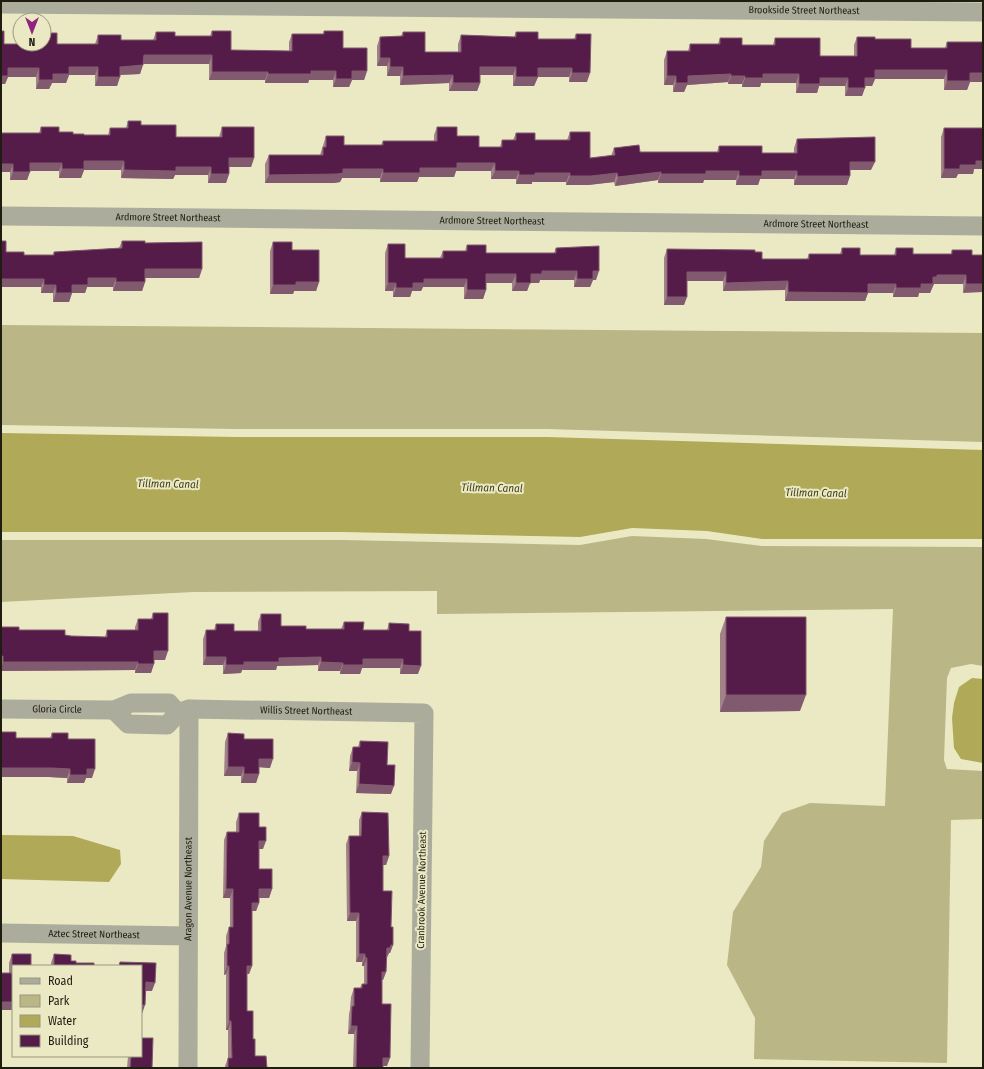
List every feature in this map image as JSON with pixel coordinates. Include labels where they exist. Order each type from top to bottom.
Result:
[{"type":"street","name":"Brookside Street Northeast","points":[[1,4],[352,4],[983,12]]},
{"type":"street","name":"Ardmore Street Northeast","points":[[1,216],[983,226]]},
{"type":"street","name":"Gloria Circle","points":[[1,709],[114,710],[128,724],[167,725],[184,711]]},
{"type":"street","name":"Willis Street Northeast","points":[[184,711],[424,713]]},
{"type":"street","name":"Aragon Avenue Northeast","points":[[184,711],[188,936],[188,1068]]},
{"type":"street","name":"Cranbrook Avenue Northeast","points":[[420,1068],[424,713]]},
{"type":"street","name":"Aztec Street Northeast","points":[[1,933],[188,936]]},
{"type":"green space","points":[[1,325],[983,333],[983,442],[547,429],[236,429],[1,425]]},
{"type":"green space","points":[[632,536],[706,539],[762,546],[983,547],[983,666],[971,664],[951,668],[947,678],[944,760],[947,769],[983,771],[983,819],[951,820],[947,1063],[754,1059],[755,1018],[727,965],[733,912],[761,867],[764,841],[782,813],[810,803],[885,806],[893,609],[437,614],[437,591],[193,592],[1,602],[1,540],[343,540],[580,545]]},
{"type":"water","name":"Tillman Canal","points":[[1,433],[236,437],[547,437],[983,450],[983,539],[762,539],[707,531],[632,528],[580,537],[343,532],[1,532]]},
{"type":"water","points":[[972,678],[983,679],[983,763],[961,759],[954,748],[952,718],[954,703],[959,687]]},
{"type":"water","points":[[1,835],[73,836],[120,850],[121,864],[109,882],[1,879]]},
{"type":"building","points":[[1,31],[4,31],[4,44],[12,44],[12,52],[52,52],[52,33],[57,33],[57,44],[98,44],[98,35],[121,35],[121,40],[156,40],[156,32],[175,32],[175,36],[212,36],[212,31],[231,31],[231,50],[292,51],[292,34],[324,34],[324,31],[343,31],[343,48],[367,48],[367,71],[352,71],[352,79],[336,79],[336,71],[311,71],[311,74],[212,72],[212,55],[144,55],[143,65],[120,67],[120,77],[98,77],[98,67],[69,67],[69,74],[53,74],[53,80],[39,80],[39,68],[8,68],[8,76],[1,76]]},
{"type":"building","points":[[403,32],[425,32],[425,52],[461,52],[461,35],[516,37],[516,32],[538,32],[538,39],[576,39],[576,34],[591,34],[590,73],[572,73],[572,68],[538,68],[538,77],[516,77],[516,67],[480,67],[480,83],[453,83],[453,75],[403,76],[403,67],[390,67],[390,58],[380,58],[380,37],[403,36]]},
{"type":"building","points":[[857,37],[875,37],[875,39],[911,39],[911,48],[947,48],[947,42],[983,42],[983,73],[970,73],[970,81],[947,81],[947,70],[875,70],[875,78],[865,78],[865,88],[848,88],[848,78],[820,78],[820,84],[799,84],[799,74],[763,74],[763,78],[745,78],[745,76],[731,76],[731,74],[688,76],[688,83],[676,83],[676,76],[667,76],[667,51],[690,51],[690,44],[720,44],[720,38],[742,38],[742,45],[775,45],[775,38],[820,38],[820,56],[857,56]]},
{"type":"building","points":[[128,121],[141,121],[141,125],[176,125],[176,137],[222,137],[222,127],[254,127],[254,158],[229,158],[229,174],[211,174],[211,167],[176,167],[176,171],[124,170],[124,161],[84,161],[84,169],[62,169],[62,163],[30,163],[30,172],[13,172],[13,164],[1,164],[1,133],[41,133],[41,127],[59,127],[59,132],[73,132],[73,134],[84,135],[110,135],[110,128],[128,128]]},
{"type":"building","points":[[437,127],[457,127],[457,136],[479,136],[479,147],[502,147],[502,140],[516,140],[516,133],[535,133],[535,140],[570,140],[570,132],[590,132],[590,158],[615,155],[614,148],[639,145],[640,152],[719,152],[719,146],[762,146],[762,153],[797,153],[797,139],[875,137],[875,162],[850,162],[850,176],[797,176],[797,171],[762,171],[762,176],[739,176],[739,171],[706,171],[706,174],[661,174],[661,172],[618,177],[617,173],[591,176],[570,176],[570,173],[535,173],[535,175],[519,175],[519,171],[495,171],[495,163],[457,163],[457,168],[420,168],[420,173],[383,173],[383,169],[343,169],[343,173],[337,174],[269,175],[269,155],[323,155],[323,147],[326,147],[326,136],[344,136],[344,145],[383,145],[383,141],[437,141]]},
{"type":"building","points":[[944,128],[983,128],[983,161],[976,161],[976,165],[960,165],[960,169],[944,169]]},
{"type":"building","points":[[1,241],[6,241],[6,252],[24,252],[24,255],[54,255],[54,252],[122,248],[122,241],[145,241],[145,243],[202,242],[202,269],[145,269],[145,282],[116,282],[116,278],[88,278],[88,285],[72,285],[72,293],[56,293],[56,285],[44,285],[44,279],[1,279]]},
{"type":"building","points":[[273,242],[292,242],[292,250],[319,250],[319,282],[296,282],[296,285],[273,285]]},
{"type":"building","points":[[388,244],[405,244],[405,258],[443,258],[443,251],[467,251],[467,245],[486,245],[486,253],[556,253],[556,248],[599,246],[599,271],[593,271],[593,279],[577,279],[577,271],[542,271],[542,274],[531,274],[531,283],[516,283],[516,274],[486,274],[486,290],[467,290],[467,279],[424,279],[424,283],[413,283],[413,288],[396,288],[396,283],[388,283]]},
{"type":"building","points":[[842,248],[860,248],[860,255],[896,255],[896,248],[913,248],[913,254],[952,254],[952,250],[972,250],[972,255],[983,255],[983,284],[966,284],[966,275],[937,275],[937,277],[933,277],[933,284],[921,284],[921,288],[896,288],[896,284],[868,284],[868,293],[788,292],[788,281],[726,283],[726,272],[687,272],[687,297],[667,297],[667,249],[755,250],[755,252],[762,252],[762,259],[809,259],[809,254],[842,254]]},
{"type":"building","points":[[153,613],[168,613],[168,651],[154,651],[154,664],[138,664],[138,662],[3,662],[3,656],[1,656],[1,627],[19,627],[19,630],[65,630],[65,635],[71,636],[107,637],[107,630],[138,630],[138,619],[153,619]]},
{"type":"building","points":[[261,614],[281,614],[281,626],[306,626],[306,629],[344,629],[344,622],[364,622],[363,630],[389,630],[389,623],[409,624],[409,631],[421,631],[421,666],[403,665],[403,659],[363,659],[363,665],[343,665],[343,663],[321,662],[321,657],[279,658],[279,662],[244,662],[244,665],[226,665],[226,657],[206,657],[206,630],[216,630],[216,624],[234,624],[234,631],[261,631]]},
{"type":"building","points":[[726,617],[806,617],[806,695],[726,695]]},
{"type":"building","points":[[1,732],[16,732],[16,738],[52,738],[52,733],[68,733],[68,739],[95,739],[95,769],[87,769],[87,775],[70,775],[70,769],[1,768]]},
{"type":"building","points":[[228,733],[244,734],[244,739],[273,739],[273,759],[259,759],[259,774],[244,774],[244,767],[228,767]]},
{"type":"building","points":[[360,741],[388,742],[387,765],[395,765],[394,786],[359,784],[360,763],[352,762],[353,747],[360,747]]},
{"type":"building","points":[[362,812],[388,813],[389,856],[383,856],[383,891],[392,891],[391,927],[393,927],[393,945],[391,945],[390,948],[387,948],[386,972],[382,972],[382,1004],[391,1004],[390,1058],[383,1058],[383,1068],[356,1068],[357,1026],[351,1026],[352,1006],[354,1006],[354,988],[362,988],[362,984],[367,984],[367,958],[365,957],[365,954],[359,954],[359,913],[350,913],[349,836],[361,836]]},
{"type":"building","points":[[239,813],[259,813],[259,827],[266,827],[266,841],[259,841],[259,869],[272,869],[272,889],[259,889],[259,903],[252,903],[252,966],[247,966],[247,1011],[253,1011],[253,1039],[255,1039],[255,1056],[266,1056],[267,1068],[228,1068],[228,1058],[232,1058],[231,1021],[229,1021],[229,966],[227,966],[227,944],[229,944],[229,927],[233,927],[233,889],[226,889],[227,832],[239,832]]},
{"type":"building","points":[[12,954],[31,954],[31,965],[12,965]]},
{"type":"building","points":[[54,954],[71,955],[71,961],[76,961],[76,963],[94,963],[94,965],[54,965]]},
{"type":"building","points":[[120,962],[156,963],[155,983],[146,982],[145,1005],[142,1005],[142,965],[119,965]]},
{"type":"building","points":[[1,973],[12,973],[12,1002],[1,1002]]},
{"type":"building","points":[[142,1038],[153,1038],[152,1068],[130,1068],[131,1057],[142,1057]]}]
